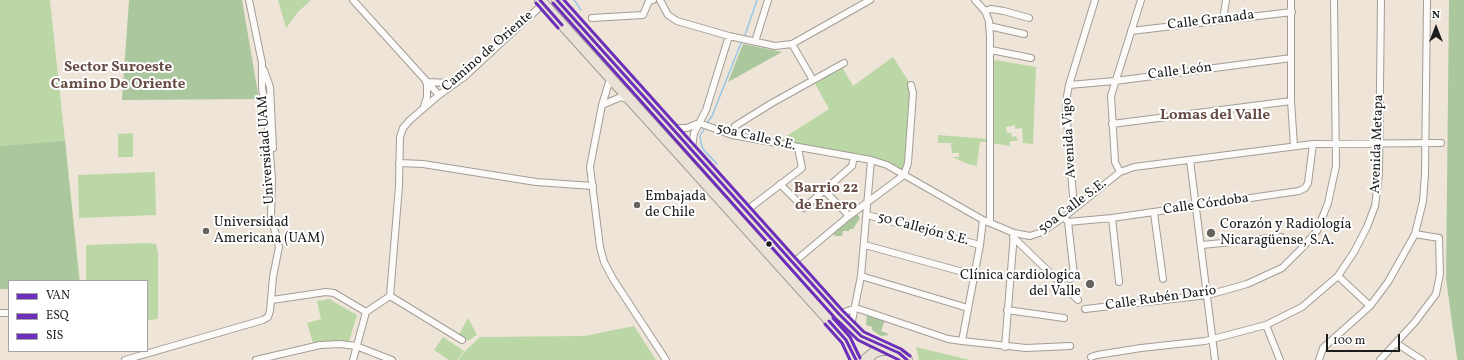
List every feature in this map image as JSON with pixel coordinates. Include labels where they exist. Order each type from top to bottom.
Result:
[{"type":"highway","points":[[557,0],[692,148],[839,314],[861,336],[886,350],[899,353],[907,360]]},
{"type":"highway","points":[[542,2],[840,334],[856,360]]},
{"type":"highway","points":[[865,360],[875,352],[886,350]]},
{"type":"street","name":"Universidad UAM","points":[[125,360],[263,320],[268,317],[272,300],[273,277],[279,247],[271,216],[272,178],[267,118],[262,88],[262,63],[249,0]]},
{"type":"street","name":"Camino de Oriente","points":[[353,0],[439,95],[453,83],[464,77],[542,2]]},
{"type":"street","points":[[592,18],[643,15],[649,1],[653,0]]},
{"type":"street","points":[[660,0],[668,15],[677,20],[729,36],[775,46],[792,44],[870,0]]},
{"type":"street","points":[[755,42],[768,0]]},
{"type":"street","points":[[975,0],[985,11],[989,26],[991,50],[990,222]]},
{"type":"street","name":"Avenida Vigo","points":[[1074,208],[1066,109],[1069,85],[1095,0]]},
{"type":"street","points":[[1120,172],[1115,162],[1111,96],[1141,0]]},
{"type":"street","points":[[1223,20],[1226,0]]},
{"type":"street","points":[[1292,0],[1291,101],[1294,146]]},
{"type":"street","name":"Calle Rubén Darío","points":[[1086,309],[1208,295],[1247,284],[1282,268],[1302,249],[1317,231],[1328,203],[1336,166],[1334,0]]},
{"type":"street","name":"Avenida Metapa","points":[[1091,357],[1097,354],[1141,348],[1172,346],[1213,339],[1266,325],[1302,307],[1338,276],[1354,252],[1367,227],[1375,206],[1379,174],[1380,142],[1380,0]]},
{"type":"street","points":[[1318,360],[1323,348],[1370,306],[1388,282],[1415,234],[1424,201],[1426,0]]},
{"type":"street","points":[[985,11],[991,9],[1004,11],[1029,18]]},
{"type":"street","name":"Calle Granada","points":[[1131,31],[1292,12]]},
{"type":"street","points":[[989,26],[1024,34]]},
{"type":"street","points":[[692,148],[693,137],[706,110],[729,36]]},
{"type":"street","points":[[792,44],[814,80]]},
{"type":"street","points":[[991,50],[1031,58]]},
{"type":"street","name":"Calle León","points":[[1069,85],[1115,81],[1291,58]]},
{"type":"street","points":[[732,135],[736,126],[772,102],[844,63]]},
{"type":"street","points":[[610,79],[602,105],[591,161],[600,247],[604,262],[613,279],[666,360]]},
{"type":"street","points":[[423,107],[427,97],[427,83],[453,83]]},
{"type":"street","points":[[794,262],[848,216],[868,203],[904,175],[908,163],[913,93],[911,85]]},
{"type":"street","points":[[390,296],[397,218],[400,137],[403,128],[423,107],[439,95]]},
{"type":"street","points":[[602,105],[621,98],[630,101]]},
{"type":"street","points":[[1112,124],[1291,101]]},
{"type":"street","points":[[674,128],[688,128],[699,123]]},
{"type":"street","name":"50a Calle S.E.","points":[[699,123],[732,135],[871,160],[904,175],[983,220],[990,222],[1014,235],[1022,236],[1036,235],[1066,219],[1074,208],[1120,172],[1134,167],[1313,144],[1380,142],[1442,143]]},
{"type":"street","name":"Calle Córdoba","points":[[1066,219],[1112,218],[1154,213],[1299,191],[1305,188],[1308,183],[1313,144]]},
{"type":"street","points":[[747,210],[802,168],[798,148]]},
{"type":"street","points":[[780,184],[804,208],[852,166],[854,157]]},
{"type":"street","points":[[851,326],[856,308],[865,245],[871,160]]},
{"type":"street","points":[[1190,160],[1216,360]]},
{"type":"street","points":[[399,163],[423,164],[536,182],[593,186]]},
{"type":"street","points":[[824,190],[848,216]]},
{"type":"street","points":[[1154,213],[1163,279]]},
{"type":"street","name":"50 Callejón S.E.","points":[[867,215],[980,245]]},
{"type":"street","points":[[1112,218],[1119,282]]},
{"type":"street","points":[[1066,219],[1074,275],[1070,279]]},
{"type":"street","points":[[962,342],[980,245],[983,220]]},
{"type":"street","points":[[1380,360],[1396,343],[1436,294],[1440,274],[1439,238],[1415,234]]},
{"type":"street","points":[[1014,235],[1078,300]]},
{"type":"street","points":[[1004,347],[1014,235]]},
{"type":"street","points":[[1202,245],[1281,237]]},
{"type":"street","points":[[865,245],[974,275]]},
{"type":"street","points":[[861,276],[968,308]]},
{"type":"street","points":[[1338,276],[1370,306]]},
{"type":"street","points":[[272,300],[326,292],[334,293],[366,312]]},
{"type":"street","points":[[353,360],[366,312],[390,296]]},
{"type":"street","points":[[390,296],[462,340]]},
{"type":"street","points":[[839,314],[856,308],[948,339],[962,342],[1026,348],[1070,346]]},
{"type":"street","points":[[1008,310],[1064,318]]},
{"type":"street","points":[[1266,325],[1280,360]]},
{"type":"street","points":[[1396,343],[1421,360]]},
{"type":"street","points":[[256,360],[320,345],[340,344],[356,346],[392,360]]},
{"type":"street","points":[[285,353],[285,360]]},
{"type":"green space","points":[[0,0],[50,0],[80,280],[8,280],[8,289],[0,289]]},
{"type":"green space","points":[[129,0],[242,0],[259,99],[122,100]]},
{"type":"green space","points":[[278,0],[311,0],[298,12],[286,28]]},
{"type":"green space","points":[[1449,0],[1464,0],[1464,360],[1458,360],[1457,358],[1446,279]]},
{"type":"green space","points":[[743,44],[782,52],[728,82]]},
{"type":"green space","points":[[893,57],[911,85],[908,149],[903,176],[871,160],[779,144],[785,137],[829,109],[813,80],[841,65],[853,86]]},
{"type":"green space","points":[[996,60],[1036,67],[1033,144],[1023,143],[1022,128],[1015,129],[1015,125],[1006,127],[1007,133],[1011,133],[1012,137],[1016,136],[1018,141],[1010,141],[1010,146],[990,143],[991,62]]},
{"type":"green space","points":[[133,133],[133,157],[118,157],[118,134]]},
{"type":"green space","points":[[938,135],[988,139],[988,142],[980,142],[977,166],[952,157],[959,157],[959,153],[952,153],[951,143],[938,143]]},
{"type":"green space","points":[[65,141],[79,280],[8,280],[8,289],[0,289],[0,146]]},
{"type":"green space","points":[[155,172],[156,215],[79,218],[78,175]]},
{"type":"green space","points":[[857,214],[860,218],[853,229],[843,231],[842,236],[832,234]]},
{"type":"green space","points":[[156,244],[158,253],[158,319],[148,320],[148,280],[86,280],[86,245]]},
{"type":"green space","points":[[329,299],[357,315],[349,341],[313,343],[307,323],[321,319],[317,301]]},
{"type":"green space","points":[[867,314],[885,320],[881,331],[889,334],[881,336],[872,330],[872,327],[866,325]]},
{"type":"green space","points":[[468,318],[477,335],[468,341],[459,334]]},
{"type":"green space","points":[[634,326],[656,360],[458,360],[480,337],[584,336]]},
{"type":"green space","points":[[443,337],[464,351],[457,360],[449,360],[434,350]]},
{"type":"green space","points":[[916,347],[970,360],[919,360]]},
{"type":"waterway","points":[[574,0],[581,10]]},
{"type":"waterway","points":[[745,35],[757,0]]},
{"type":"waterway","points":[[707,123],[712,116],[741,43]]},
{"type":"waterway","points":[[704,129],[700,136],[703,149],[717,164]]},
{"type":"transit line","name":"VAN","points":[[540,0],[562,25]]},
{"type":"transit line","name":"VAN","points":[[557,0],[839,314],[861,336],[899,353],[907,360]]},
{"type":"transit line","name":"SIS","points":[[564,0],[843,311],[864,332],[901,349],[910,356]]},
{"type":"transit line","name":"ESQ","points":[[536,3],[558,28]]},
{"type":"transit line","name":"ESQ","points":[[553,3],[835,318],[858,340],[899,360]]},
{"type":"transit line","name":"SIS","points":[[833,318],[850,337],[860,358]]},
{"type":"transit line","name":"VAN","points":[[829,321],[846,340],[856,360]]},
{"type":"transit line","name":"ESQ","points":[[825,324],[842,343],[850,360]]},
{"type":"place","name":"Embajada de Chile","points":[[637,205]]},
{"type":"place","name":"Universidad Americana (UAM)","points":[[206,231]]},
{"type":"place","name":"Corazón y Radiología Nicaragüense, S.A.","points":[[1211,233]]},
{"type":"place","name":"Clínica cardiologica del Valle","points":[[1090,284]]},
{"type":"district","name":"Sector Suroeste Camino De Oriente","points":[[118,76]]},
{"type":"district","name":"Lomas del Valle","points":[[1215,116]]},
{"type":"district","name":"Barrio 22 de Enero","points":[[826,198]]}]
